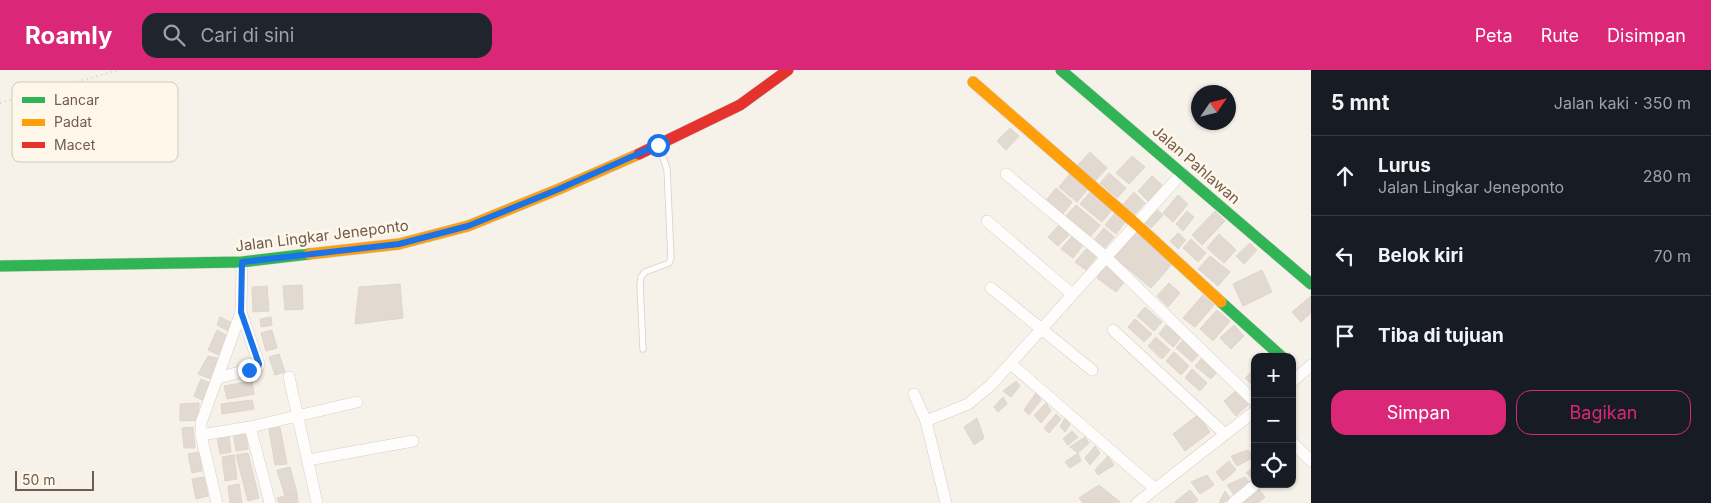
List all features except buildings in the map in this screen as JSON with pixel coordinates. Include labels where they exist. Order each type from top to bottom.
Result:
[{"type":"main road","name":"Jalan Lingkar Jeneponto","points":[[0,266],[242,262],[399,244],[468,226],[559,189],[658,145],[740,105],[788,70]]},
{"type":"main road","name":"Jalan Pahlawan","points":[[1061,70],[1311,284]]},
{"type":"main road","points":[[973,82],[1136,224],[1278,353]]},
{"type":"street","points":[[926,421],[968,404],[991,386],[1182,173]]},
{"type":"street","points":[[1006,174],[1106,257],[1251,398]]},
{"type":"street","points":[[987,222],[1072,294]]},
{"type":"street","points":[[217,503],[201,435],[201,423],[241,312],[242,262]]},
{"type":"street","points":[[992,288],[1092,370]]},
{"type":"street","points":[[218,378],[258,367],[259,364],[241,312]]},
{"type":"street","points":[[1113,330],[1225,434]]},
{"type":"street","points":[[1011,364],[1154,488]]},
{"type":"street","points":[[1297,378],[1311,365]]},
{"type":"street","points":[[289,377],[317,503]]},
{"type":"street","points":[[914,394],[926,421],[946,503]]},
{"type":"street","points":[[201,435],[250,427],[357,402]]},
{"type":"street","points":[[1137,503],[1251,414]]},
{"type":"street","points":[[250,427],[270,503]]},
{"type":"street","points":[[308,460],[413,441]]},
{"type":"street","points":[[1296,450],[1311,461]]},
{"type":"street","points":[[1233,503],[1251,488]]},
{"type":"lane","points":[[643,349],[641,277],[645,272],[669,263],[671,258],[667,169],[658,145]]},
{"type":"path","points":[[76,82],[119,70]]},
{"type":"traffic: fast","points":[[1061,70],[1311,284]]},
{"type":"traffic: fast","points":[[0,266],[242,262],[309,254]]},
{"type":"traffic: fast","points":[[1221,302],[1278,353]]},
{"type":"traffic: slow","points":[[973,82],[1136,224],[1221,302]]},
{"type":"traffic: slow","points":[[309,254],[399,244],[468,226],[639,154]]},
{"type":"traffic: jam","points":[[639,154],[740,105],[788,70]]},
{"type":"route","points":[[249,370],[258,367],[259,364],[241,312],[242,262],[399,244],[468,226],[559,189],[658,145]]}]
